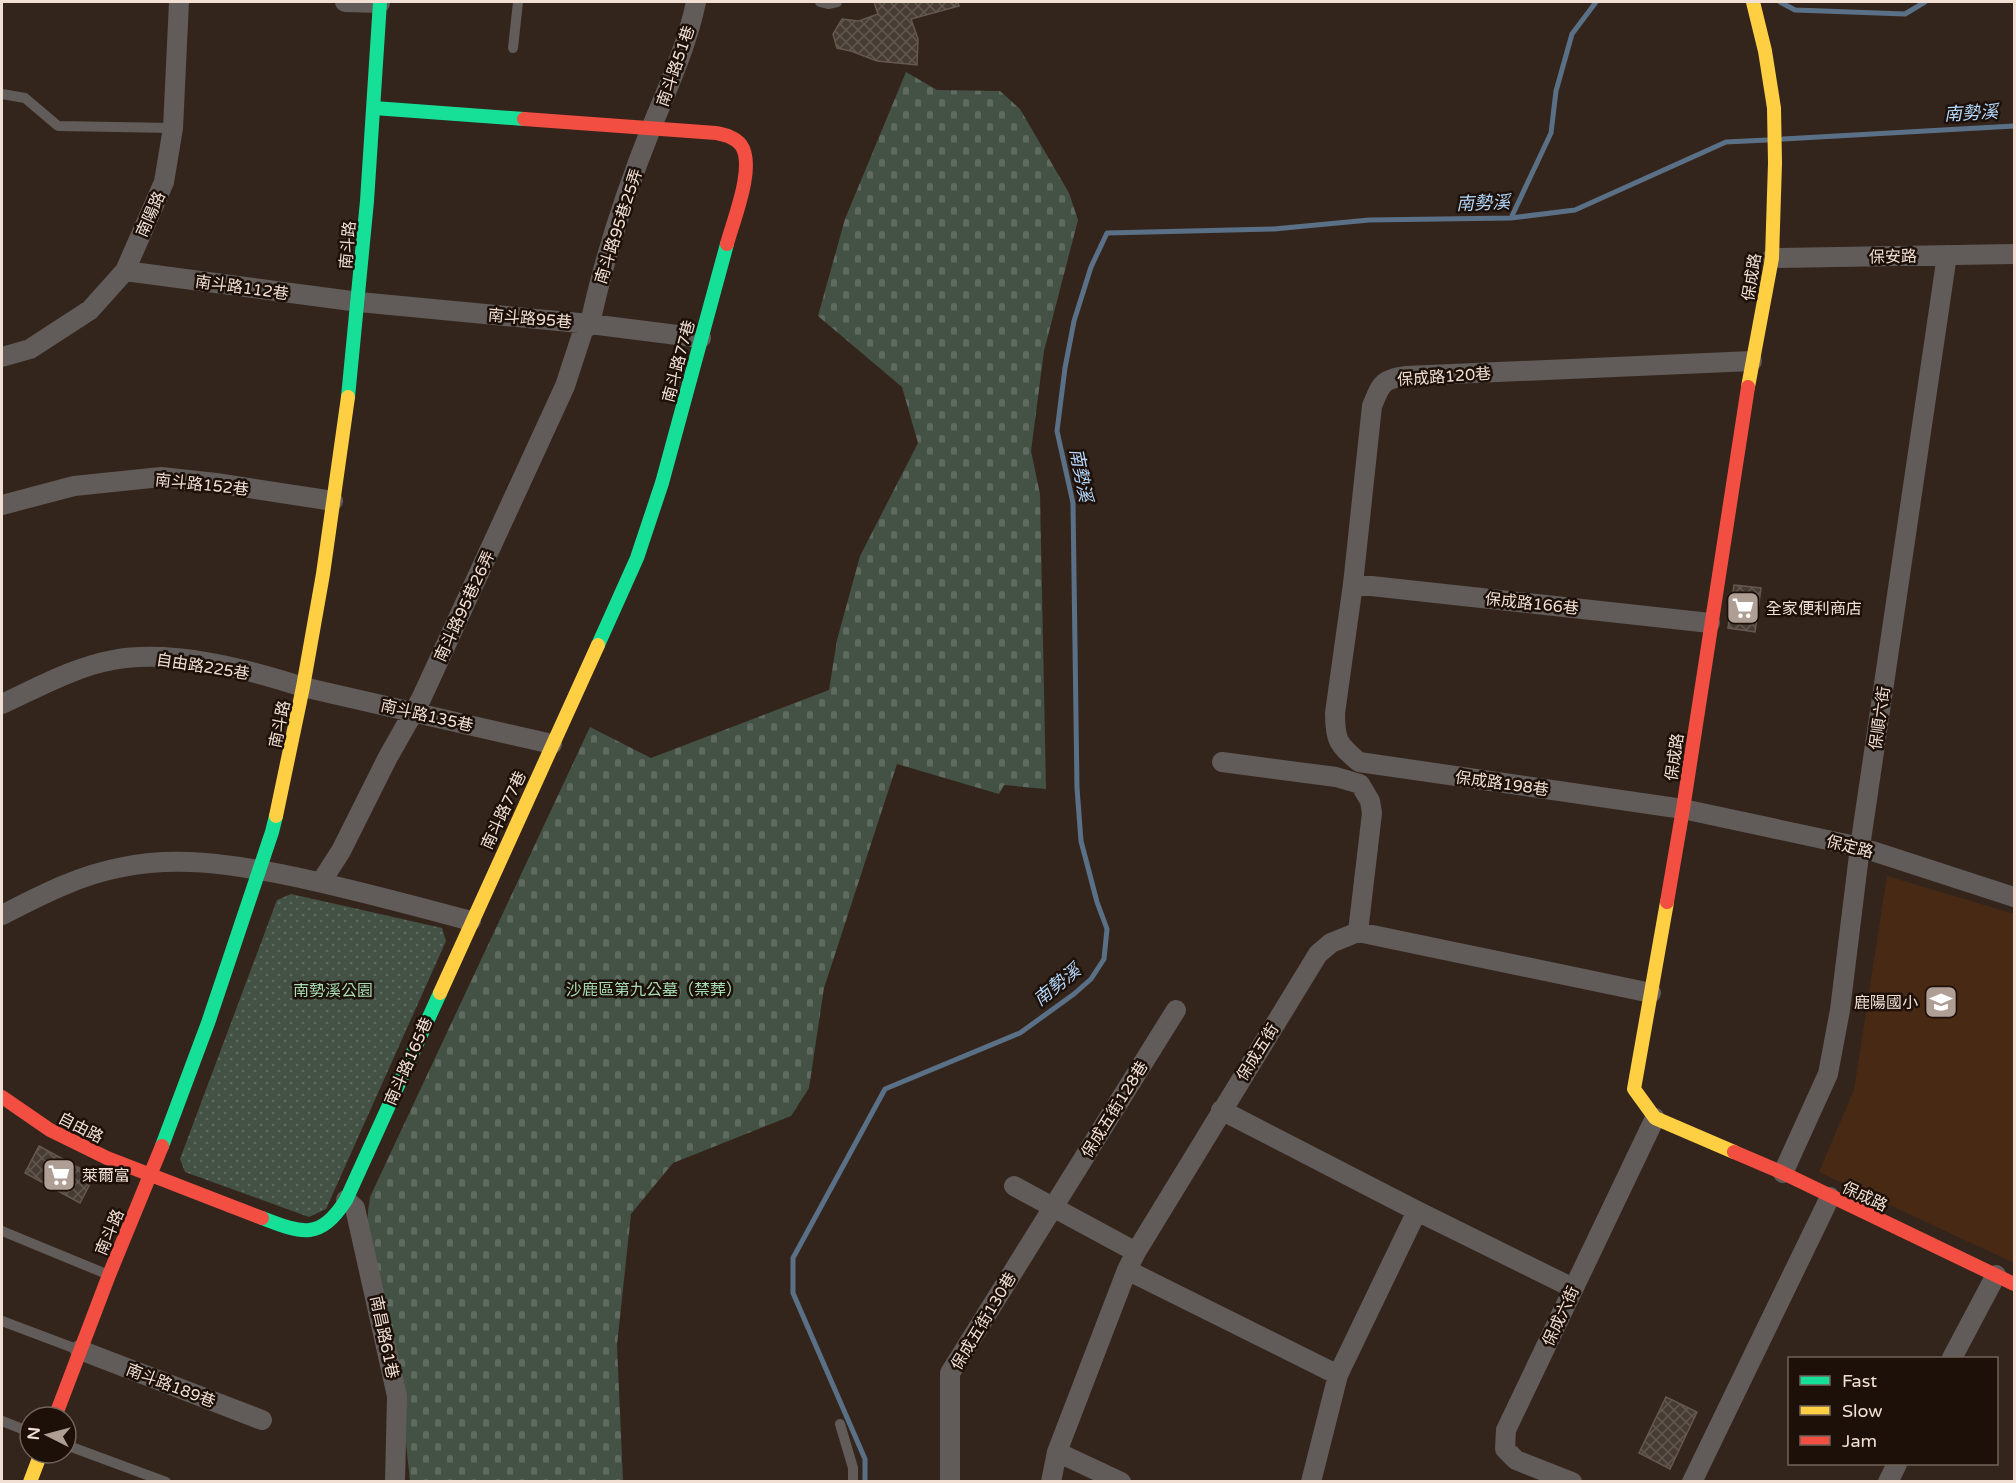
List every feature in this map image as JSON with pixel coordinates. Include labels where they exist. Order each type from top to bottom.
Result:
[{"type":"street","name":"南陽路","points":[[2,357],[30,349],[90,310],[125,271],[164,182],[173,128],[179,2]]},
{"type":"street","points":[[345,2],[380,2]]},
{"type":"street","name":"南斗路","points":[[59,1405],[109,1275],[152,1174],[208,1023],[260,870],[277,810],[303,687],[346,418],[374,108],[380,2]]},
{"type":"street","name":"南斗路51巷","points":[[651,129],[677,65],[696,2]]},
{"type":"street","name":"保成路","points":[[1753,2],[1765,51],[1774,108],[1772,258],[1752,361],[1683,809],[1634,1089],[1655,1119],[1783,1173],[2014,1284]]},
{"type":"street","name":"南斗路77巷","points":[[374,108],[728,135],[738,140],[747,160],[746,174],[662,483],[637,558],[471,921]]},
{"type":"street","name":"南斗路95巷25弄","points":[[590,324],[606,256],[651,129]]},
{"type":"street","name":"保安路","points":[[1772,258],[2014,254]]},
{"type":"street","name":"保順六街","points":[[1783,1173],[1828,1074],[1840,1010],[1860,847],[1947,255]]},
{"type":"street","name":"南斗路112巷","points":[[125,271],[358,302]]},
{"type":"street","name":"南斗路95巷","points":[[358,302],[590,324],[701,338]]},
{"type":"street","name":"南斗路95巷26弄","points":[[321,882],[341,851],[388,756],[414,712],[566,386],[582,331],[590,324]]},
{"type":"street","name":"保成路120巷","points":[[1335,733],[1335,713],[1353,584],[1372,406],[1382,384],[1392,378],[1752,361]]},
{"type":"street","name":"南斗路152巷","points":[[2,505],[74,486],[161,477],[333,501]]},
{"type":"street","name":"保成路166巷","points":[[1353,584],[1710,622]]},
{"type":"street","name":"自由路225巷","points":[[2,704],[83,668],[112,660],[140,657],[174,658],[215,664],[276,678],[303,687]]},
{"type":"street","name":"南斗路135巷","points":[[303,687],[552,744]]},
{"type":"street","name":"保成路198巷","points":[[1335,733],[1342,747],[1359,762],[1683,809]]},
{"type":"street","points":[[1222,762],[1336,777],[1360,784],[1370,801],[1372,813],[1358,932],[1651,993]]},
{"type":"street","name":"保定路","points":[[1683,809],[1860,847],[2014,897]]},
{"type":"street","points":[[2,915],[66,883],[121,867],[177,861],[209,862],[321,882],[471,921]]},
{"type":"street","name":"南斗路165巷","points":[[152,1174],[288,1228],[317,1230],[327,1226],[334,1220],[346,1200],[471,921]]},
{"type":"street","name":"保成五街","points":[[1050,1482],[1057,1452],[1136,1252],[1318,954],[1331,943],[1358,932]]},
{"type":"street","name":"保成五街128巷","points":[[1053,1208],[1176,1010]]},
{"type":"street","name":"自由路","points":[[2,1096],[50,1130],[107,1158],[152,1174]]},
{"type":"street","points":[[1221,1110],[1417,1211],[1573,1287]]},
{"type":"street","name":"保成六街","points":[[1572,1482],[1516,1460],[1505,1449],[1506,1430],[1655,1119]]},
{"type":"street","points":[[1014,1186],[1136,1252]]},
{"type":"street","points":[[1692,1482],[1830,1197]]},
{"type":"street","name":"南昌路61巷","points":[[346,1200],[356,1208],[397,1396],[395,1482]]},
{"type":"street","name":"保成五街130巷","points":[[950,1482],[950,1373],[1053,1208]]},
{"type":"street","points":[[1311,1482],[1338,1375],[1417,1211]]},
{"type":"street","points":[[1127,1270],[1338,1375]]},
{"type":"street","points":[[1953,1357],[1996,1275]]},
{"type":"street","name":"南斗路189巷","points":[[80,1350],[262,1420]]},
{"type":"street","points":[[1057,1452],[1121,1482]]},
{"type":"street","points":[[30,1482],[36,1465]]},
{"type":"street","points":[[1888,1482],[1896,1465]]},
{"type":"lane","points":[[513,48],[518,2]]},
{"type":"lane","points":[[820,2],[828,4],[837,2]]},
{"type":"lane","points":[[2,94],[25,98],[58,126],[173,128]]},
{"type":"lane","points":[[2,1231],[109,1275]]},
{"type":"lane","points":[[2,1321],[80,1350]]},
{"type":"lane","points":[[2,1421],[18,1427]]},
{"type":"lane","points":[[840,1424],[853,1468],[853,1482]]},
{"type":"lane","points":[[78,1449],[166,1482]]},
{"type":"shaded area","name":"鹿陽國小","points":[[1887,876],[2014,914],[2014,1263],[1819,1172],[1854,1090]]},
{"type":"green space","name":"沙鹿區第九公墓（禁葬）","points":[[906,72],[937,90],[1000,91],[1020,109],[1069,193],[1078,220],[1044,351],[1031,451],[1040,494],[1046,789],[1004,785],[999,794],[897,764],[824,988],[809,1088],[791,1116],[673,1163],[631,1214],[617,1345],[623,1481],[410,1481],[401,1395],[367,1222],[370,1197],[590,727],[651,758],[829,690],[837,640],[860,556],[918,443],[902,387],[818,316],[845,219]]},
{"type":"green space","name":"南勢溪公園","points":[[291,894],[442,928],[446,941],[326,1209],[309,1217],[185,1172],[180,1159],[277,900]]},
{"type":"building","points":[[874,2],[958,2],[959,6],[911,19],[918,39],[917,65],[877,61],[837,48],[833,34],[842,19],[859,21],[878,14]]},
{"type":"building","name":"全家便利商店","points":[[1734,585],[1761,588],[1755,632],[1728,628]]},
{"type":"building","name":"萊爾富","points":[[39,1146],[94,1176],[80,1203],[25,1173]]},
{"type":"building","points":[[1666,1397],[1697,1412],[1670,1469],[1639,1453]]},
{"type":"waterway","points":[[1511,218],[1551,133],[1556,91],[1572,34],[1596,2]]},
{"type":"waterway","points":[[1780,2],[1795,10],[1905,14],[1925,2]]},
{"type":"waterway","name":"南勢溪","points":[[1783,139],[2014,126]]},
{"type":"waterway","name":"南勢溪","points":[[865,1482],[865,1459],[793,1293],[793,1258],[885,1089],[1020,1033],[1074,994],[1091,979],[1104,959],[1107,929],[1097,902],[1081,841],[1077,788],[1073,503],[1057,431],[1074,321],[1091,267],[1107,233],[1274,229],[1369,220],[1511,218],[1575,210],[1726,142],[1767,140]]},
{"type":"traffic: fast","points":[[348,397],[367,201],[380,2]]},
{"type":"traffic: fast","points":[[374,108],[524,119]]},
{"type":"traffic: fast","points":[[598,645],[637,558],[662,483],[727,244]]},
{"type":"traffic: fast","points":[[162,1146],[208,1023],[276,816]]},
{"type":"traffic: fast","points":[[262,1218],[289,1228],[310,1230],[328,1222],[337,1213],[346,1200],[440,993]]},
{"type":"traffic: slow","points":[[1748,387],[1772,258],[1775,163],[1774,108],[1765,51],[1753,2]]},
{"type":"traffic: slow","points":[[276,816],[303,687],[323,574],[348,397]]},
{"type":"traffic: slow","points":[[440,993],[598,645]]},
{"type":"traffic: slow","points":[[1667,902],[1634,1089],[1655,1118],[1734,1152]]},
{"type":"traffic: slow","points":[[30,1482],[36,1465]]},
{"type":"traffic: jam","points":[[524,119],[716,133],[736,140],[745,154],[745,179],[727,244]]},
{"type":"traffic: jam","points":[[1667,902],[1748,387]]},
{"type":"traffic: jam","points":[[2,1097],[50,1130],[107,1158],[262,1218]]},
{"type":"traffic: jam","points":[[60,1405],[109,1275],[162,1146]]},
{"type":"traffic: jam","points":[[1734,1152],[1783,1173],[2014,1284]]},
{"type":"place","name":"全家便利商店","points":[[1743,608]]},
{"type":"place","name":"鹿陽國小","points":[[1941,1002]]},
{"type":"place","name":"萊爾富","points":[[59,1175]]}]
